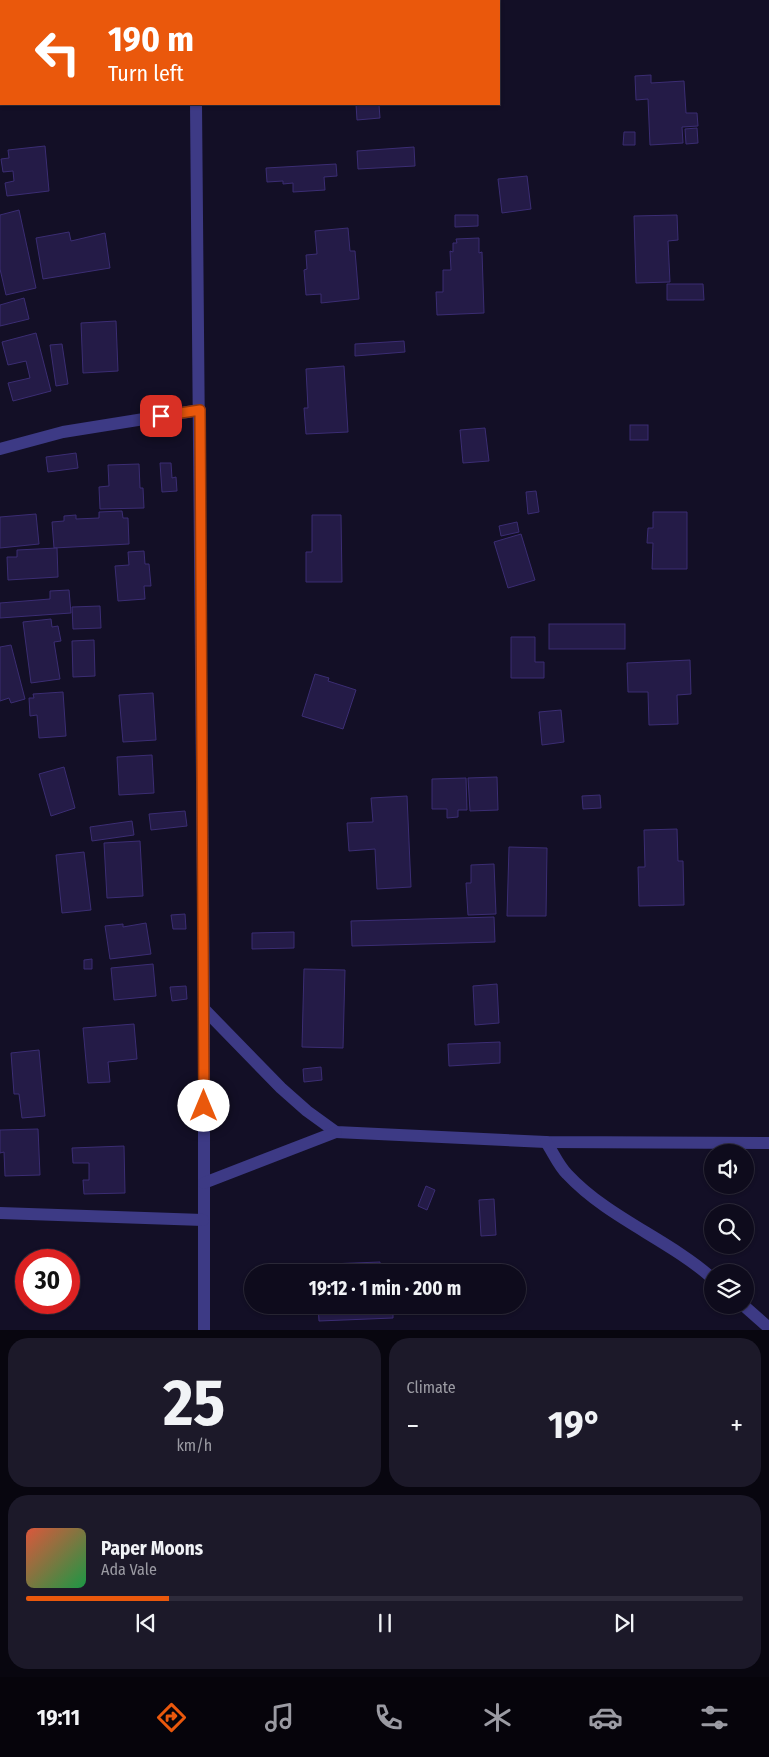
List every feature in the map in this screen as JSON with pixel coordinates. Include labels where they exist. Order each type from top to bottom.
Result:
[{"type":"street","points":[[196,105],[204,1009],[204,1330]]},
{"type":"street","points":[[0,450],[63,432],[200,410]]},
{"type":"street","points":[[204,1009],[282,1088],[307,1111],[336,1132]]},
{"type":"street","points":[[204,1183],[336,1132],[546,1142],[769,1143]]},
{"type":"street","points":[[546,1142],[565,1173],[593,1199],[667,1245],[704,1272]]},
{"type":"street","points":[[0,1213],[203,1220]]},
{"type":"street","points":[[753,1314],[769,1328]]},
{"type":"building","points":[[651,75],[651,83],[684,81],[686,113],[697,113],[698,126],[682,127],[683,143],[650,145],[648,99],[636,100],[635,76]]},
{"type":"building","points":[[356,105],[379,105],[380,118],[357,120]]},
{"type":"building","points":[[697,128],[698,143],[686,144],[685,129]]},
{"type":"building","points":[[624,132],[635,132],[635,145],[623,145]]},
{"type":"building","points":[[45,146],[49,191],[7,196],[5,183],[14,181],[13,171],[3,172],[1,159],[9,158],[8,150]]},
{"type":"building","points":[[414,147],[415,166],[358,169],[357,151]]},
{"type":"building","points":[[336,164],[337,176],[324,177],[325,190],[293,192],[293,183],[283,184],[283,181],[267,182],[266,168]]},
{"type":"building","points":[[527,176],[531,209],[502,213],[498,179]]},
{"type":"building","points":[[19,210],[36,288],[6,295],[0,269],[0,215]]},
{"type":"building","points":[[455,215],[478,215],[478,226],[455,227]]},
{"type":"building","points":[[677,215],[678,240],[668,241],[670,282],[636,283],[634,216]]},
{"type":"building","points":[[348,228],[350,251],[355,251],[359,299],[321,303],[321,294],[306,295],[304,270],[307,269],[306,255],[317,254],[315,231]]},
{"type":"building","points":[[69,232],[71,241],[105,233],[110,268],[43,279],[36,238]]},
{"type":"building","points":[[479,238],[479,253],[482,252],[484,313],[437,315],[436,292],[443,292],[443,270],[451,270],[450,251],[453,252],[453,243],[457,243],[456,239]]},
{"type":"building","points":[[667,284],[703,284],[704,300],[667,300]]},
{"type":"building","points":[[24,298],[29,319],[0,326],[0,305]]},
{"type":"building","points":[[116,321],[118,371],[83,373],[81,323]]},
{"type":"building","points":[[36,333],[51,391],[13,401],[8,383],[30,378],[26,361],[8,365],[2,342]]},
{"type":"building","points":[[404,341],[405,352],[355,356],[355,344]]},
{"type":"building","points":[[62,344],[68,384],[56,386],[50,345]]},
{"type":"building","points":[[344,366],[348,432],[306,434],[304,408],[308,408],[306,369]]},
{"type":"building","points":[[630,425],[648,425],[648,440],[630,440]]},
{"type":"building","points":[[485,428],[489,461],[463,463],[460,430]]},
{"type":"building","points":[[76,453],[78,468],[48,472],[46,457]]},
{"type":"building","points":[[160,463],[171,463],[172,478],[176,477],[177,491],[162,492]]},
{"type":"building","points":[[139,464],[140,488],[143,488],[144,508],[100,509],[99,487],[109,486],[108,465]]},
{"type":"building","points":[[536,491],[539,512],[528,514],[526,492]]},
{"type":"building","points":[[122,511],[123,518],[128,518],[129,544],[54,548],[52,522],[64,521],[64,516],[76,515],[76,519],[99,518],[99,512]]},
{"type":"building","points":[[653,512],[687,512],[687,569],[652,569],[653,543],[647,543],[648,528],[653,528]]},
{"type":"building","points":[[36,514],[39,544],[0,548],[0,517]]},
{"type":"building","points":[[312,515],[341,515],[342,582],[306,582],[306,552],[312,552]]},
{"type":"building","points":[[517,522],[519,532],[501,536],[499,526]]},
{"type":"building","points":[[521,534],[535,580],[508,588],[494,542]]},
{"type":"building","points":[[57,548],[58,577],[8,580],[7,557],[17,557],[17,550]]},
{"type":"building","points":[[144,551],[145,564],[149,564],[151,586],[144,586],[145,599],[118,601],[115,566],[129,565],[128,552]]},
{"type":"building","points":[[69,590],[71,613],[0,618],[0,603],[50,599],[50,591]]},
{"type":"building","points":[[100,606],[101,628],[73,629],[72,607]]},
{"type":"building","points":[[51,619],[52,627],[58,626],[61,641],[54,642],[60,679],[31,683],[23,622]]},
{"type":"building","points":[[549,624],[625,624],[625,649],[549,649]]},
{"type":"building","points":[[511,637],[535,637],[535,662],[544,662],[544,678],[511,678]]},
{"type":"building","points":[[94,640],[95,676],[73,677],[72,641]]},
{"type":"building","points":[[11,645],[25,699],[11,703],[9,698],[0,701],[0,647]]},
{"type":"building","points":[[690,660],[691,694],[677,695],[678,724],[649,725],[648,692],[628,692],[627,663]]},
{"type":"building","points":[[315,674],[329,678],[328,681],[356,690],[343,729],[302,716]]},
{"type":"building","points":[[63,692],[66,736],[39,738],[37,715],[30,716],[29,698],[34,698],[33,694]]},
{"type":"building","points":[[153,693],[156,740],[123,742],[119,695]]},
{"type":"building","points":[[561,710],[564,742],[542,745],[539,712]]},
{"type":"building","points":[[152,755],[154,793],[119,795],[117,757]]},
{"type":"building","points":[[64,767],[75,808],[51,816],[39,774]]},
{"type":"building","points":[[497,777],[498,810],[470,811],[468,778]]},
{"type":"building","points":[[466,778],[467,810],[458,810],[458,817],[447,818],[447,809],[432,809],[432,779]]},
{"type":"building","points":[[600,795],[601,808],[583,809],[582,796]]},
{"type":"building","points":[[407,796],[411,887],[377,889],[375,849],[349,851],[347,823],[373,822],[371,798]]},
{"type":"building","points":[[185,811],[187,826],[151,830],[149,814]]},
{"type":"building","points":[[132,821],[134,835],[92,841],[90,827]]},
{"type":"building","points":[[677,829],[678,861],[683,861],[684,905],[639,906],[638,867],[645,867],[644,830]]},
{"type":"building","points":[[140,841],[143,896],[107,898],[104,843]]},
{"type":"building","points":[[509,847],[547,848],[546,916],[507,916]]},
{"type":"building","points":[[84,852],[91,910],[62,913],[56,855]]},
{"type":"building","points":[[494,864],[496,914],[468,915],[466,883],[471,883],[471,865]]},
{"type":"building","points":[[185,914],[186,929],[173,929],[171,915]]},
{"type":"building","points":[[494,917],[495,942],[352,946],[351,921]]},
{"type":"building","points":[[146,923],[151,954],[110,959],[105,926],[123,924],[123,927]]},
{"type":"building","points":[[294,932],[294,948],[252,949],[252,933]]},
{"type":"building","points":[[92,959],[92,969],[84,969],[84,960]]},
{"type":"building","points":[[153,964],[156,996],[114,1000],[111,968]]},
{"type":"building","points":[[304,969],[345,970],[343,1048],[302,1047]]},
{"type":"building","points":[[497,984],[499,1023],[475,1025],[473,986]]},
{"type":"building","points":[[186,986],[187,999],[172,1001],[170,987]]},
{"type":"building","points":[[134,1024],[137,1059],[108,1062],[110,1082],[88,1083],[83,1028]]},
{"type":"building","points":[[500,1042],[500,1063],[449,1066],[448,1044]]},
{"type":"building","points":[[39,1050],[45,1116],[22,1118],[19,1094],[14,1094],[11,1053]]},
{"type":"building","points":[[321,1067],[322,1080],[304,1082],[303,1069]]},
{"type":"building","points":[[38,1129],[40,1175],[5,1176],[4,1152],[0,1153],[0,1130]]},
{"type":"building","points":[[124,1146],[125,1193],[84,1194],[83,1180],[89,1180],[89,1163],[73,1163],[72,1148]]},
{"type":"building","points":[[426,1186],[435,1190],[427,1210],[418,1206]]},
{"type":"building","points":[[494,1199],[496,1235],[481,1236],[479,1200]]},
{"type":"building","points":[[380,1262],[380,1264],[329,1264]]},
{"type":"building","points":[[319,1314],[393,1314],[393,1318],[319,1321]]},
{"type":"route","points":[[161,416],[200,410],[204,1106]]}]
